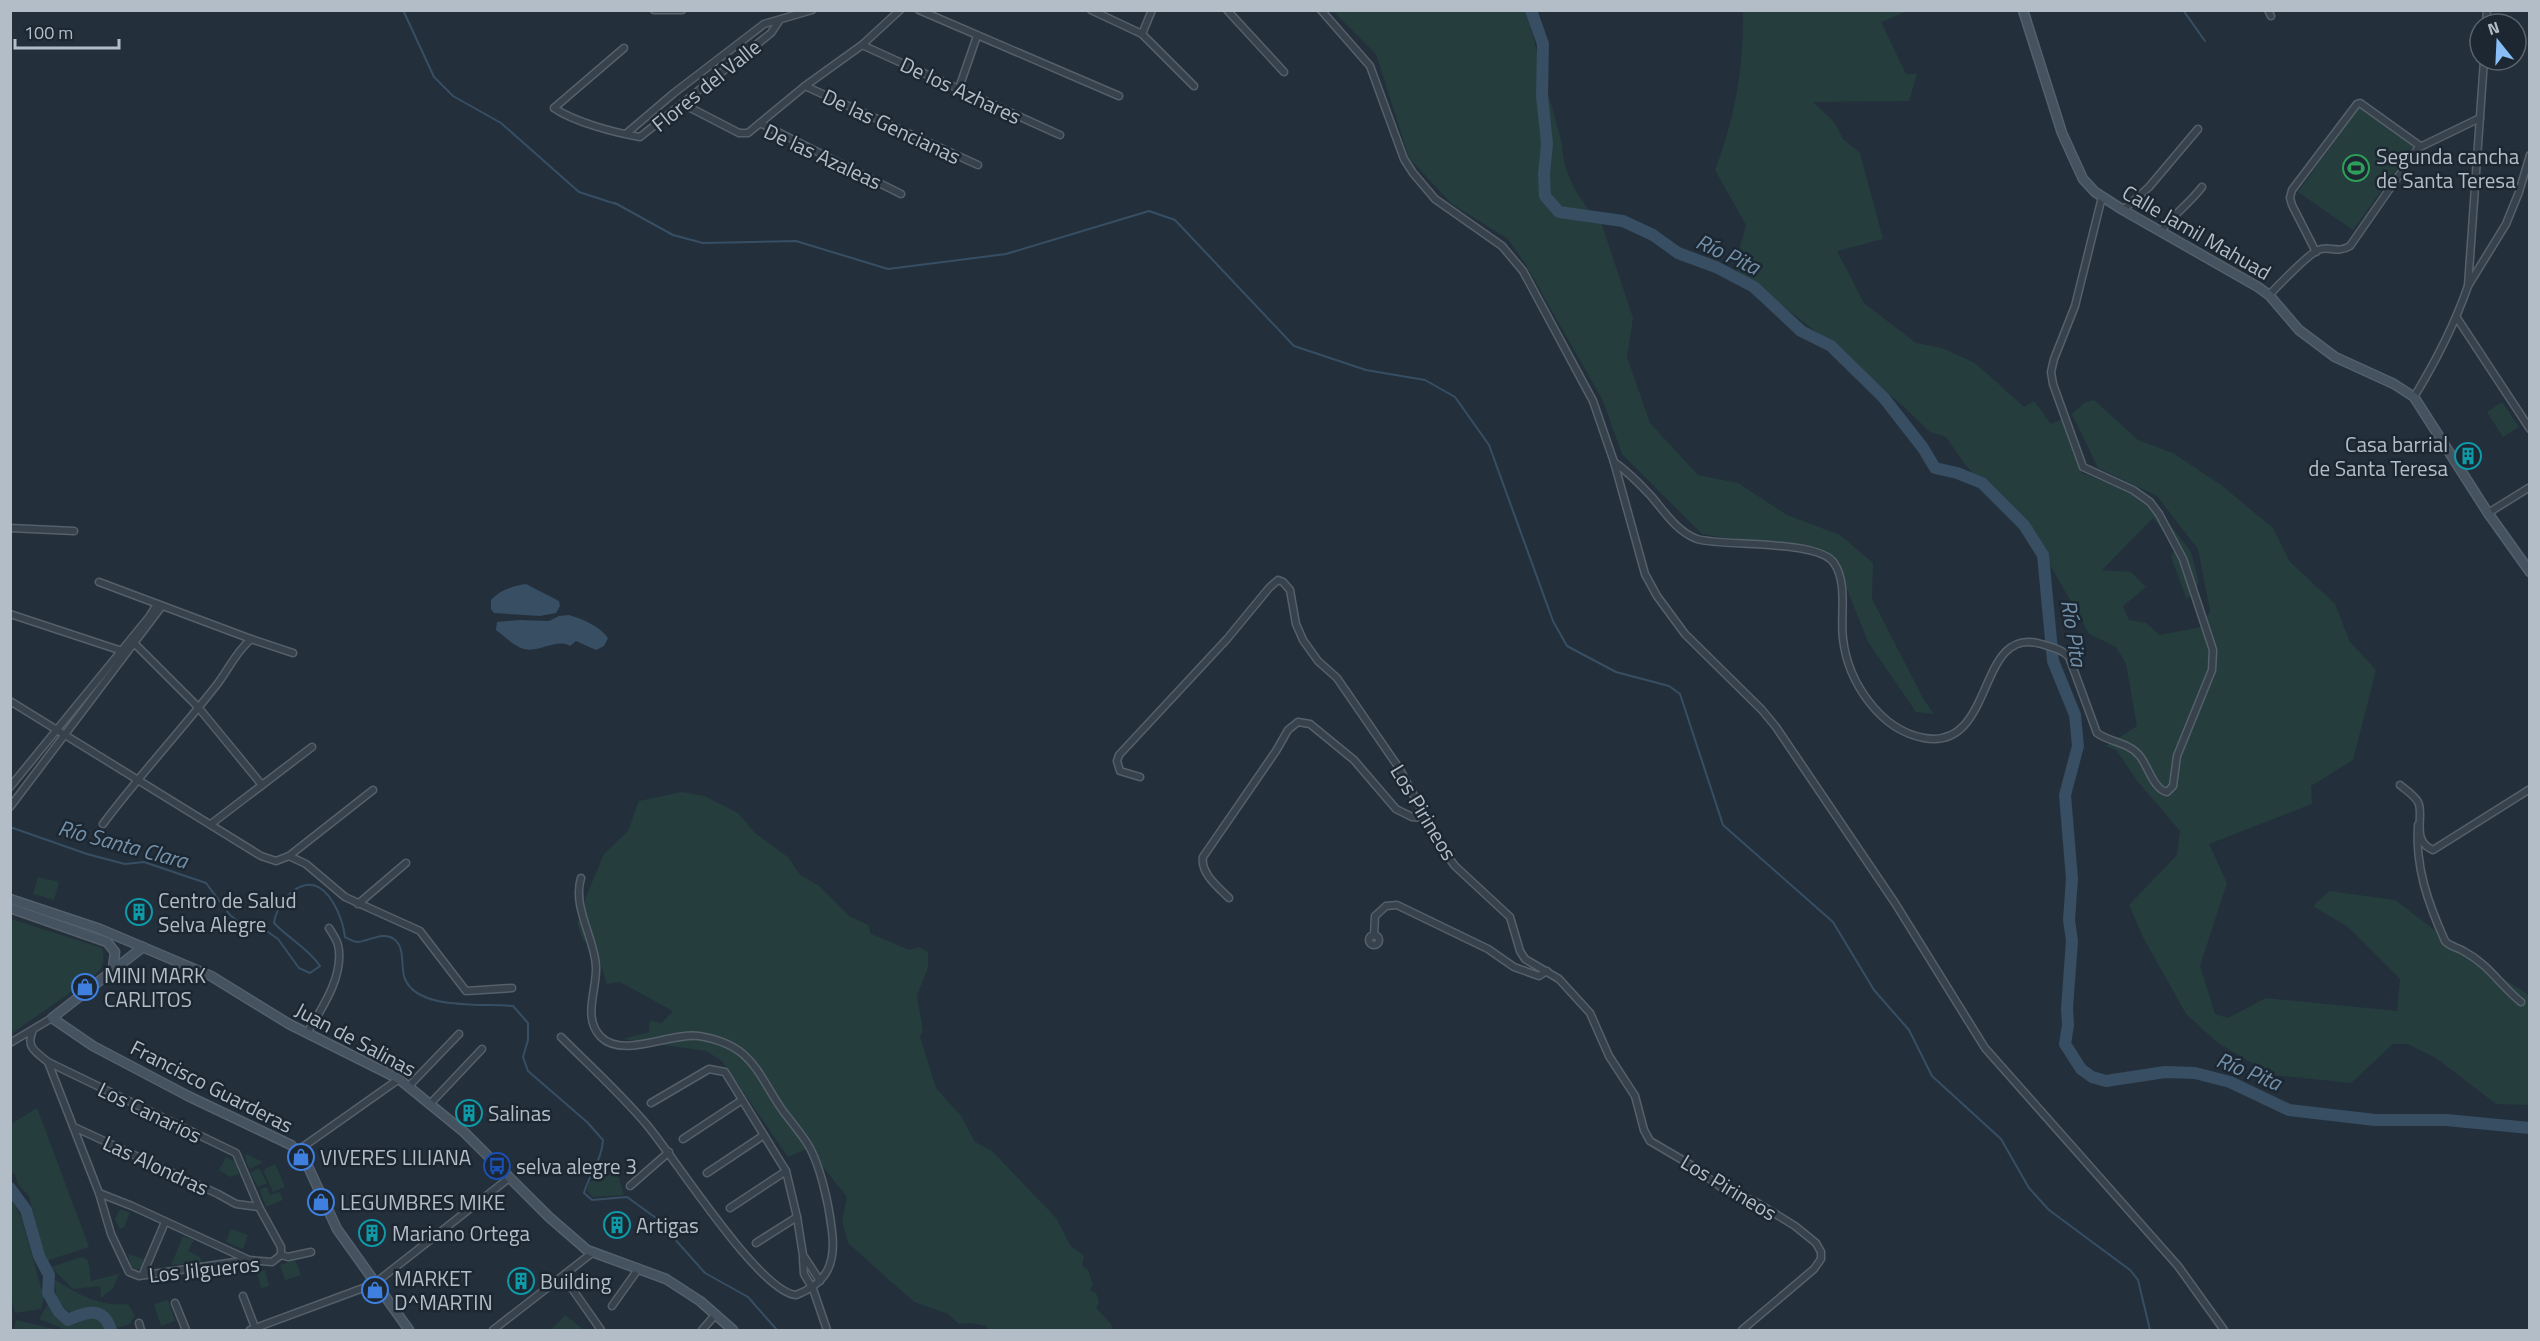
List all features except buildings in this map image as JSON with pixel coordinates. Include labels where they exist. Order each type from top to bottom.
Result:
[{"type":"street","points":[[654,10],[682,10]]},
{"type":"street","name":"Flores del Valle","points":[[627,133],[674,93],[764,24],[812,10]]},
{"type":"street","points":[[760,123],[805,86],[862,45],[900,10]]},
{"type":"street","points":[[919,10],[1119,96]]},
{"type":"street","points":[[1091,10],[1142,34],[1194,86]]},
{"type":"street","points":[[1142,34],[1152,10]]},
{"type":"street","points":[[1227,10],[1284,72]]},
{"type":"street","points":[[1321,10],[1370,66],[1404,159],[1413,173],[1435,199],[1502,246],[1523,271],[1593,401],[1614,462],[1645,574],[1671,616],[1685,634],[1762,710],[1781,735],[1895,903],[1985,1048],[2178,1266],[2224,1330]]},
{"type":"street","name":"Calle Jamil Mahuad","points":[[2023,10],[2070,151],[2083,179],[2102,197],[2269,295],[2299,330],[2322,349],[2401,388],[2414,397],[2488,513],[2529,572]]},
{"type":"street","name":"Flores del Valle","points":[[624,48],[554,108],[561,113],[597,126],[642,136],[771,33],[779,21]]},
{"type":"street","points":[[959,88],[977,36]]},
{"type":"street","name":"De los Azhares","points":[[862,45],[1060,135]]},
{"type":"street","points":[[2468,286],[2483,72]]},
{"type":"street","name":"De las Gencianas","points":[[805,86],[978,165]]},
{"type":"street","name":"De las Azaleas","points":[[683,104],[741,135],[748,133],[760,123],[902,194]]},
{"type":"street","points":[[2316,252],[2292,205],[2290,198],[2292,190],[2357,104],[2361,104],[2420,146]]},
{"type":"street","points":[[2269,295],[2316,252],[2325,249],[2339,250],[2350,246],[2420,146],[2480,118]]},
{"type":"street","points":[[2123,210],[2149,187],[2198,129]]},
{"type":"street","points":[[2414,397],[2439,355],[2457,318],[2468,286],[2506,224],[2519,192],[2529,155]]},
{"type":"street","points":[[2160,232],[2202,188]]},
{"type":"street","points":[[1614,462],[1638,482],[1679,527],[1698,539],[1783,546],[1831,560],[1841,578],[1842,638],[1852,671],[1863,692],[1882,717],[1905,732],[1926,739],[1940,739],[1958,733],[1971,718],[1998,661],[2015,646],[2025,642],[2044,645],[2069,657],[2097,733],[2134,750],[2143,760],[2159,788],[2167,792],[2171,790],[2174,786],[2177,756],[2212,670],[2213,650],[2190,578],[2167,526],[2150,502],[2141,495],[2083,467],[2053,384],[2051,372],[2075,306],[2102,197]]},
{"type":"street","points":[[2457,318],[2529,429]]},
{"type":"street","points":[[2488,513],[2529,487]]},
{"type":"street","points":[[10,528],[74,531]]},
{"type":"street","name":"Los Pirineos","points":[[1140,777],[1120,771],[1117,762],[1119,755],[1227,639],[1269,588],[1280,580],[1290,590],[1296,624],[1303,640],[1318,661],[1337,678],[1399,768],[1439,843],[1455,866],[1510,917],[1520,951],[1525,959],[1558,979],[1590,1013],[1609,1056],[1635,1096],[1644,1130],[1650,1142],[1691,1165],[1726,1191],[1764,1207],[1800,1230],[1819,1248],[1821,1259],[1814,1269],[1742,1330]]},
{"type":"street","points":[[99,582],[293,653]]},
{"type":"street","points":[[10,807],[134,643],[159,605]]},
{"type":"street","points":[[10,787],[159,605]]},
{"type":"street","points":[[10,614],[122,651]]},
{"type":"street","points":[[103,824],[137,779],[217,685],[232,657],[251,639]]},
{"type":"street","points":[[134,643],[198,707],[262,785]]},
{"type":"street","points":[[10,701],[269,860],[276,861],[289,856],[373,790]]},
{"type":"street","points":[[1229,898],[1206,871],[1202,862],[1203,857],[1288,730],[1298,722],[1310,724],[1354,760],[1396,809],[1412,817],[1427,818]]},
{"type":"street","points":[[211,825],[312,747]]},
{"type":"street","points":[[2400,785],[2418,801],[2421,812],[2416,846],[2420,875],[2434,918],[2445,940],[2448,944],[2468,953],[2494,973],[2506,989],[2521,1002]]},
{"type":"street","points":[[2418,825],[2427,846],[2436,849],[2529,789]]},
{"type":"street","points":[[289,856],[302,861],[358,904],[420,931],[466,991],[512,988]]},
{"type":"street","points":[[358,904],[406,863]]},
{"type":"street","points":[[561,1037],[646,1124],[669,1152],[732,1240],[781,1290],[796,1295],[813,1288],[820,1281],[830,1266],[833,1244],[817,1162],[805,1140],[751,1060],[723,1042],[699,1036],[682,1036],[640,1045],[621,1046],[609,1042],[598,1032],[591,1005],[596,988],[596,965],[580,894],[581,878]]},
{"type":"street","name":"Juan de Salinas","points":[[10,899],[100,928],[211,976],[307,1033],[399,1079],[464,1132],[549,1217],[591,1253],[639,1268],[681,1288],[733,1330]]},
{"type":"street","points":[[1374,936],[1375,916],[1386,906],[1397,905],[1488,949],[1514,967],[1539,976],[1547,971]]},
{"type":"street","points":[[10,908],[107,942],[115,952],[115,963],[112,969]]},
{"type":"street","points":[[307,1033],[331,995],[337,966],[338,945],[329,928]]},
{"type":"street","points":[[10,1043],[52,1018],[84,995],[112,969],[143,947]]},
{"type":"street","name":"Francisco Guarderas","points":[[52,1018],[104,1052],[188,1096],[288,1143],[310,1169],[337,1229],[409,1330]]},
{"type":"street","name":"Los Canarios","points":[[33,1030],[29,1040],[30,1047],[48,1062],[236,1153],[259,1207]]},
{"type":"street","points":[[409,1086],[459,1034]]},
{"type":"street","points":[[430,1104],[482,1049]]},
{"type":"street","name":"Los Jilgueros","points":[[48,1062],[99,1193],[125,1268],[133,1275],[249,1260],[272,1262],[281,1255],[281,1247],[259,1207]]},
{"type":"street","points":[[651,1103],[709,1070],[725,1072],[786,1171],[797,1217],[804,1274],[813,1288],[827,1330]]},
{"type":"street","points":[[297,1151],[399,1079]]},
{"type":"street","points":[[683,1139],[742,1100]]},
{"type":"street","name":"Las Alondras","points":[[74,1127],[236,1204],[259,1207]]},
{"type":"street","points":[[707,1173],[764,1135]]},
{"type":"street","points":[[630,1186],[669,1152]]},
{"type":"street","points":[[730,1208],[786,1171]]},
{"type":"street","points":[[243,1296],[254,1330],[374,1284],[509,1178]]},
{"type":"street","points":[[99,1193],[249,1260]]},
{"type":"street","points":[[756,1243],[797,1217]]},
{"type":"street","points":[[143,1274],[165,1222]]},
{"type":"street","points":[[281,1255],[288,1257],[311,1252]]},
{"type":"street","points":[[493,1330],[591,1253]]},
{"type":"street","points":[[803,1255],[820,1281]]},
{"type":"street","points":[[612,1306],[639,1268]]},
{"type":"street","points":[[566,1280],[601,1330]]},
{"type":"street","points":[[175,1303],[186,1330]]},
{"type":"street","points":[[702,1330],[716,1314]]},
{"type":"green space","points":[[1333,11],[1526,11],[1562,144],[1565,165],[1579,197],[1601,222],[1633,318],[1627,357],[1650,423],[1698,475],[1738,483],[1787,515],[1840,535],[1873,563],[1872,599],[1924,700],[1934,714],[1916,712],[1868,642],[1834,556],[1702,534],[1622,454],[1603,401],[1526,265],[1508,239],[1452,204],[1409,158],[1376,54]]},
{"type":"green space","points":[[1743,11],[1908,11],[1881,22],[1906,74],[1917,74],[1909,101],[1813,102],[1835,123],[1843,139],[1860,153],[1883,239],[1837,251],[1864,303],[1916,343],[1942,348],[1975,363],[2024,407],[2034,401],[2051,424],[2062,419],[2082,473],[2152,501],[2191,552],[2199,582],[2187,600],[2171,557],[2176,547],[2153,518],[2102,570],[2131,572],[2146,587],[2123,606],[2129,620],[2146,623],[2160,635],[2201,627],[2210,611],[2198,549],[2157,496],[2098,468],[2072,414],[2084,403],[2094,400],[2138,440],[2173,453],[2221,485],[2273,528],[2290,562],[2335,604],[2350,642],[2376,670],[2353,760],[2311,786],[2312,804],[2209,844],[2227,883],[2200,966],[2215,1014],[2228,1018],[2266,998],[2397,1011],[2400,979],[2348,927],[2313,906],[2329,891],[2395,900],[2471,958],[2529,995],[2529,1105],[2496,1104],[2436,1058],[2408,1044],[2393,1044],[2351,1083],[2273,1075],[2218,1043],[2186,1014],[2143,937],[2129,905],[2177,855],[2180,831],[2138,782],[2116,750],[2106,746],[2137,726],[2126,664],[2116,647],[2089,634],[2053,570],[1964,463],[1946,437],[1930,432],[1815,331],[1734,268],[1746,225],[1715,170],[1728,131],[1737,92],[1742,52]]},
{"type":"green space","name":"Segunda cancha de Santa Teresa","points":[[2360,106],[2414,145],[2353,230],[2298,192]]},
{"type":"green space","points":[[2502,402],[2519,427],[2503,437],[2487,412]]},
{"type":"green space","points":[[682,792],[704,796],[738,813],[755,833],[789,858],[800,875],[818,885],[849,916],[868,925],[871,934],[909,950],[919,947],[928,952],[928,967],[917,996],[923,1031],[920,1037],[936,1088],[961,1116],[975,1142],[993,1152],[1056,1218],[1070,1245],[1084,1256],[1082,1266],[1088,1270],[1093,1284],[1090,1290],[1096,1293],[1099,1302],[1096,1308],[1111,1324],[1113,1330],[989,1330],[986,1326],[971,1323],[959,1324],[948,1314],[914,1302],[848,1243],[842,1221],[847,1197],[808,1148],[788,1157],[722,1061],[706,1051],[623,1039],[649,1032],[650,1021],[662,1023],[673,1011],[620,982],[607,984],[595,947],[583,940],[577,922],[585,914],[585,899],[604,854],[628,831],[639,801]]},
{"type":"green space","points":[[38,877],[59,882],[54,900],[33,894]]},
{"type":"green space","points":[[11,919],[102,948],[103,960],[102,966],[95,975],[11,1034]]},
{"type":"green space","points":[[37,1108],[89,1247],[46,1261],[29,1196],[18,1184],[15,1174],[11,1173],[11,1124]]},
{"type":"green space","points":[[246,1154],[263,1162],[250,1169],[246,1162]]},
{"type":"green space","points":[[226,1157],[235,1162],[239,1174],[230,1177],[219,1170]]},
{"type":"green space","points":[[275,1164],[285,1187],[273,1192],[263,1170]]},
{"type":"green space","points":[[259,1168],[267,1183],[258,1187],[250,1173]]},
{"type":"green space","points":[[617,1172],[624,1195],[593,1197],[587,1191],[589,1182]]},
{"type":"green space","points":[[267,1187],[270,1195],[280,1192],[283,1200],[266,1207],[260,1189]]},
{"type":"green space","points":[[11,1199],[21,1217],[44,1298],[41,1309],[15,1313],[10,1293]]},
{"type":"green space","points":[[120,1209],[130,1213],[124,1227],[120,1229],[115,1219]]},
{"type":"green space","points":[[231,1229],[248,1235],[243,1249],[226,1242]]},
{"type":"green space","points":[[183,1236],[194,1240],[188,1251],[200,1257],[202,1263],[171,1265]]},
{"type":"green space","points":[[128,1254],[144,1259],[141,1268],[136,1270],[131,1266]]},
{"type":"green space","points":[[82,1257],[88,1260],[91,1281],[119,1274],[113,1288],[101,1298],[100,1286],[73,1289],[51,1267]]},
{"type":"green space","points":[[295,1260],[301,1275],[285,1280],[280,1265]]},
{"type":"green space","points":[[265,1270],[269,1286],[261,1288],[257,1272]]},
{"type":"green space","points":[[54,1279],[89,1298],[108,1303],[128,1304],[135,1315],[130,1324],[117,1328],[107,1315],[98,1309],[87,1309],[72,1314],[57,1301]]},
{"type":"green space","points":[[168,1300],[175,1321],[161,1326],[154,1304]]},
{"type":"green space","points":[[49,1302],[60,1320],[67,1324],[90,1316],[97,1317],[107,1330],[66,1330],[39,1319]]},
{"type":"green space","points":[[565,1315],[584,1330],[552,1329]]},
{"type":"green space","points":[[16,1320],[58,1330],[14,1330]]},
{"type":"water","points":[[526,584],[559,601],[560,606],[556,613],[540,616],[494,613],[491,609],[491,600],[507,589]]},
{"type":"water","points":[[569,615],[600,630],[608,638],[604,646],[596,650],[576,641],[570,646],[554,644],[530,650],[513,643],[496,630],[497,622],[549,621],[559,616]]},
{"type":"waterway","points":[[403,10],[434,77],[453,96],[501,123],[579,192],[616,204]]},
{"type":"waterway","name":"Río Pita","points":[[1531,10],[1543,44],[1542,96],[1547,144],[1544,174],[1545,196],[1559,212],[1623,221],[1653,235],[1678,253],[1716,267],[1754,287],[1801,331],[1831,346],[1884,398],[1923,448],[1935,468],[1957,473],[1982,483],[2024,525],[2043,555],[2053,661],[2075,715],[2078,746],[2065,795],[2072,879],[2069,920],[2072,941],[2065,1044],[2081,1069],[2092,1077],[2106,1081],[2165,1072],[2195,1073],[2230,1082],[2289,1110],[2375,1120],[2446,1120],[2530,1128]]},
{"type":"waterway","points":[[2183,10],[2205,41]]},
{"type":"waterway","points":[[615,203],[673,235],[703,243],[796,241],[888,269],[1006,254],[1149,211],[1175,220],[1294,346],[1366,370],[1425,380],[1455,397],[1489,445],[1553,621],[1567,646],[1616,672],[1669,686],[1680,694],[1723,825],[1833,922],[1874,990],[1909,1030],[1932,1076],[2001,1139],[2029,1188],[2049,1210],[2130,1270],[2138,1280],[2150,1330]]},
{"type":"waterway","name":"Río Santa Clara","points":[[10,827],[87,854],[125,864],[144,862],[206,883],[230,915],[246,928],[268,932],[278,939],[299,968],[310,973],[320,966],[310,954],[274,923],[279,908],[290,894],[304,885],[312,885],[325,892],[334,903],[345,937],[358,942],[381,936],[394,939],[400,947],[405,979],[412,989],[423,996],[437,1001],[470,1005],[513,1006],[528,1023],[528,1040],[523,1057],[528,1071],[587,1122],[603,1140],[600,1154],[584,1193],[592,1200],[627,1197],[656,1218],[705,1273],[748,1297],[777,1330]]},
{"type":"waterway","points":[[10,1188],[26,1210],[39,1256],[49,1275],[48,1293],[59,1312],[68,1320],[88,1313],[99,1314],[108,1322],[111,1330]]},
{"type":"place","name":"Segunda cancha de Santa Teresa","points":[[2356,168]]},
{"type":"place","name":"Casa barrial de Santa Teresa","points":[[2468,456]]},
{"type":"place","name":"Centro de Salud Selva Alegre","points":[[139,912]]},
{"type":"place","name":"MINI MARK CARLITOS","points":[[85,987]]},
{"type":"place","name":"Salinas","points":[[469,1113]]},
{"type":"place","name":"VIVERES LILIANA","points":[[301,1157]]},
{"type":"place","name":"selva alegre 3","points":[[497,1166]]},
{"type":"place","name":"LEGUMBRES MIKE","points":[[321,1202]]},
{"type":"place","name":"Artigas","points":[[617,1225]]},
{"type":"place","name":"Mariano Ortega","points":[[372,1233]]},
{"type":"place","name":"Building","points":[[521,1281]]},
{"type":"place","name":"MARKET D^MARTIN","points":[[375,1290]]}]
